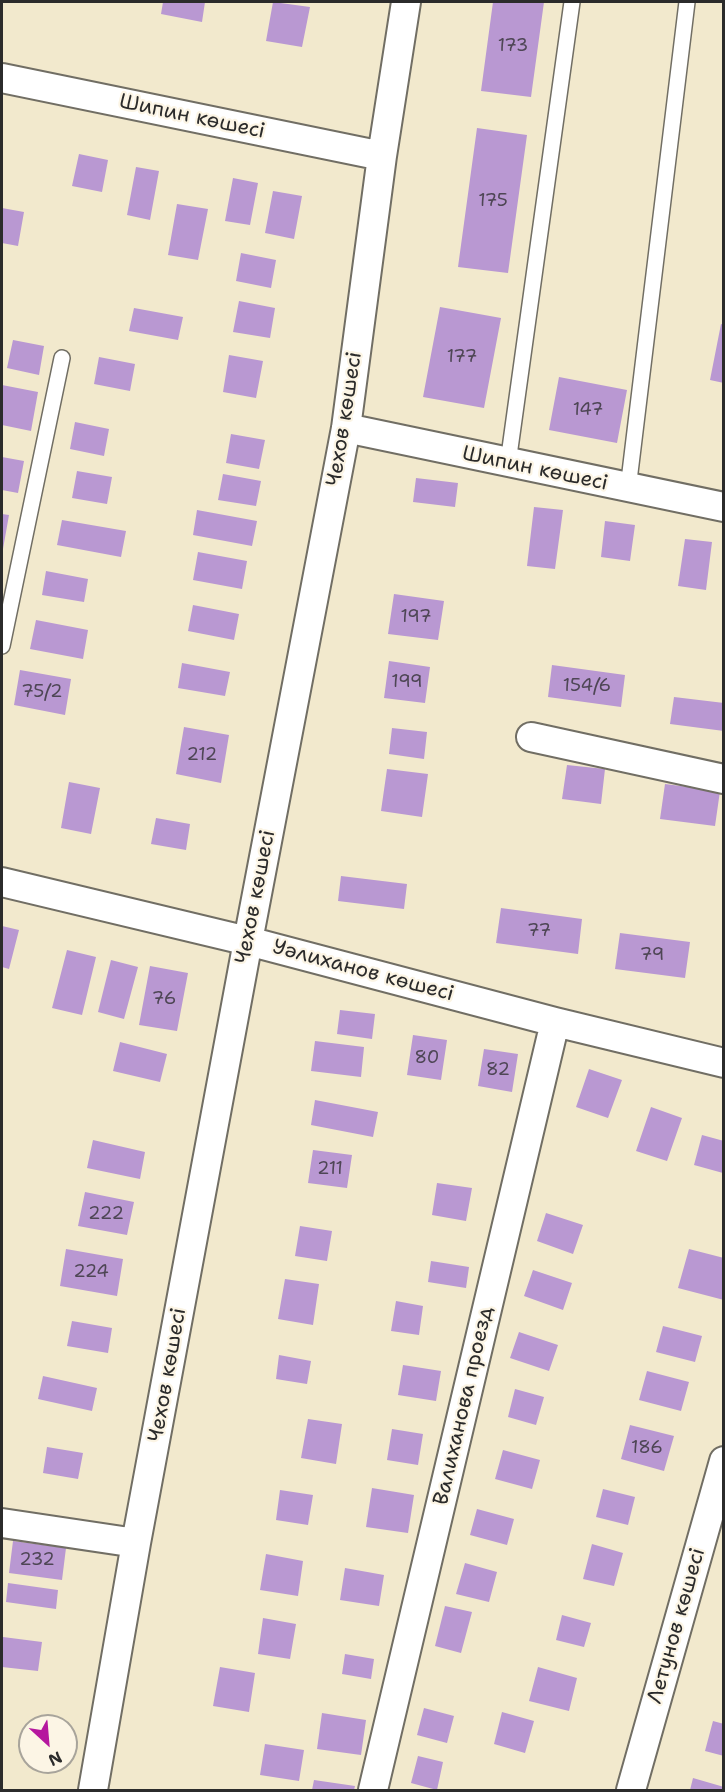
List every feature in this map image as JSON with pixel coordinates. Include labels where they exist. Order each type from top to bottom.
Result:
[{"type":"street","name":"Чехов көшесі","points":[[93,1791],[136,1543],[346,428],[382,156],[406,2]]},
{"type":"street","name":"Шипин көшесі","points":[[2,78],[382,156]]},
{"type":"street","name":"Шипин көшесі","points":[[346,428],[628,489],[723,507]]},
{"type":"street","points":[[531,737],[723,779]]},
{"type":"street","name":"Уәлиханов көшесі","points":[[2,882],[248,941],[555,1022],[723,1063]]},
{"type":"street","name":"Валиханова проезд","points":[[373,1791],[555,1022]]},
{"type":"street","name":"Летунов көшесі","points":[[631,1791],[723,1461]]},
{"type":"street","points":[[2,1523],[136,1543]]},
{"type":"lane","points":[[508,463],[572,2]]},
{"type":"lane","points":[[628,489],[687,2]]},
{"type":"lane","points":[[2,646],[62,358]]},
{"type":"building","points":[[163,2],[205,2],[202,22],[161,14]]},
{"type":"building","points":[[273,2],[310,7],[302,47],[266,41]]},
{"type":"building","points":[[493,2],[544,2],[531,97],[481,91]]},
{"type":"building","points":[[477,128],[527,135],[508,273],[458,267]]},
{"type":"building","points":[[79,154],[108,160],[102,192],[72,186]]},
{"type":"building","points":[[136,167],[159,171],[150,220],[127,215]]},
{"type":"building","points":[[233,178],[258,183],[250,225],[225,221]]},
{"type":"building","points":[[273,191],[302,196],[294,239],[265,233]]},
{"type":"building","points":[[177,204],[208,209],[198,260],[168,255]]},
{"type":"building","points":[[2,208],[24,212],[18,246],[2,243]]},
{"type":"building","points":[[241,253],[276,260],[271,288],[236,281]]},
{"type":"building","points":[[239,301],[275,308],[270,338],[233,332]]},
{"type":"building","points":[[440,307],[501,318],[484,408],[423,397]]},
{"type":"building","points":[[134,308],[183,317],[178,340],[129,331]]},
{"type":"building","points":[[721,324],[724,325],[724,383],[710,380]]},
{"type":"building","points":[[13,340],[44,346],[39,375],[7,368]]},
{"type":"building","points":[[229,355],[263,361],[256,398],[223,392]]},
{"type":"building","points":[[99,357],[135,364],[130,391],[94,384]]},
{"type":"building","points":[[559,377],[627,390],[617,443],[549,430]]},
{"type":"building","points":[[2,385],[38,392],[31,431],[2,425]]},
{"type":"building","points":[[75,422],[109,429],[104,456],[70,449]]},
{"type":"building","points":[[231,434],[265,440],[259,469],[226,463]]},
{"type":"building","points":[[2,457],[24,461],[18,493],[2,490]]},
{"type":"building","points":[[77,471],[112,477],[107,504],[72,498]]},
{"type":"building","points":[[223,474],[261,481],[256,506],[218,500]]},
{"type":"building","points":[[416,478],[458,483],[455,507],[413,502]]},
{"type":"building","points":[[534,507],[563,510],[555,569],[527,566]]},
{"type":"building","points":[[197,510],[257,521],[252,546],[193,535]]},
{"type":"building","points":[[2,514],[9,515],[3,549],[2,549]]},
{"type":"building","points":[[62,520],[126,531],[121,557],[57,545]]},
{"type":"building","points":[[605,521],[635,525],[630,561],[601,557]]},
{"type":"building","points":[[685,539],[712,542],[706,590],[678,586]]},
{"type":"building","points":[[198,552],[247,561],[242,589],[193,580]]},
{"type":"building","points":[[46,571],[88,579],[84,602],[42,595]]},
{"type":"building","points":[[394,594],[444,601],[438,640],[388,634]]},
{"type":"building","points":[[193,605],[239,614],[234,640],[188,631]]},
{"type":"building","points":[[36,620],[88,630],[83,659],[30,649]]},
{"type":"building","points":[[389,661],[430,667],[425,703],[384,698]]},
{"type":"building","points":[[182,663],[230,672],[225,696],[178,688]]},
{"type":"building","points":[[552,665],[625,675],[621,707],[548,697]]},
{"type":"building","points":[[20,670],[71,679],[65,715],[14,705]]},
{"type":"building","points":[[674,697],[724,703],[724,731],[670,724]]},
{"type":"building","points":[[184,727],[229,735],[221,783],[176,774]]},
{"type":"building","points":[[392,728],[427,732],[424,759],[389,754]]},
{"type":"building","points":[[567,765],[605,769],[601,804],[562,799]]},
{"type":"building","points":[[387,769],[428,774],[422,817],[381,811]]},
{"type":"building","points":[[69,782],[100,788],[91,834],[61,828]]},
{"type":"building","points":[[665,784],[720,791],[715,826],[660,819]]},
{"type":"building","points":[[156,818],[190,824],[186,850],[151,844]]},
{"type":"building","points":[[341,876],[407,884],[404,909],[338,901]]},
{"type":"building","points":[[501,908],[582,919],[578,954],[496,943]]},
{"type":"building","points":[[2,926],[19,930],[9,969],[2,967]]},
{"type":"building","points":[[620,933],[690,942],[685,978],[615,969]]},
{"type":"building","points":[[67,950],[96,957],[82,1015],[52,1008]]},
{"type":"building","points":[[111,960],[138,967],[124,1019],[98,1012]]},
{"type":"building","points":[[150,966],[188,973],[177,1031],[139,1025]]},
{"type":"building","points":[[340,1010],[375,1014],[372,1039],[337,1034]]},
{"type":"building","points":[[413,1035],[447,1040],[441,1080],[407,1075]]},
{"type":"building","points":[[315,1041],[364,1047],[361,1077],[311,1071]]},
{"type":"building","points":[[120,1042],[167,1054],[160,1082],[113,1071]]},
{"type":"building","points":[[484,1049],[518,1054],[512,1092],[478,1086]]},
{"type":"building","points":[[589,1069],[622,1080],[608,1118],[576,1107]]},
{"type":"building","points":[[315,1100],[378,1112],[373,1137],[311,1125]]},
{"type":"building","points":[[651,1107],[682,1118],[667,1161],[636,1151]]},
{"type":"building","points":[[702,1135],[724,1141],[723,1173],[694,1165]]},
{"type":"building","points":[[93,1140],[145,1152],[140,1179],[87,1168]]},
{"type":"building","points":[[313,1150],[352,1155],[347,1188],[308,1183]]},
{"type":"building","points":[[437,1183],[472,1188],[466,1221],[432,1215]]},
{"type":"building","points":[[85,1192],[134,1202],[127,1235],[78,1226]]},
{"type":"building","points":[[546,1213],[583,1225],[573,1254],[537,1241]]},
{"type":"building","points":[[300,1226],[332,1231],[327,1261],[295,1256]]},
{"type":"building","points":[[66,1249],[123,1259],[117,1296],[60,1286]]},
{"type":"building","points":[[689,1249],[724,1258],[724,1300],[678,1288]]},
{"type":"building","points":[[431,1261],[469,1267],[466,1288],[428,1282]]},
{"type":"building","points":[[533,1270],[572,1283],[563,1310],[524,1296]]},
{"type":"building","points":[[285,1279],[319,1284],[313,1325],[278,1319]]},
{"type":"building","points":[[396,1301],[423,1306],[419,1335],[391,1331]]},
{"type":"building","points":[[72,1321],[112,1328],[108,1353],[67,1346]]},
{"type":"building","points":[[663,1326],[702,1336],[695,1362],[656,1352]]},
{"type":"building","points":[[519,1332],[558,1345],[549,1371],[510,1358]]},
{"type":"building","points":[[279,1355],[311,1361],[307,1384],[276,1379]]},
{"type":"building","points":[[403,1365],[441,1371],[436,1401],[398,1395]]},
{"type":"building","points":[[647,1371],[689,1382],[681,1411],[639,1400]]},
{"type":"building","points":[[43,1376],[97,1388],[92,1411],[38,1399]]},
{"type":"building","points":[[515,1389],[544,1397],[536,1425],[508,1417]]},
{"type":"building","points":[[308,1419],[342,1424],[336,1464],[301,1458]]},
{"type":"building","points":[[630,1425],[674,1436],[664,1471],[621,1459]]},
{"type":"building","points":[[392,1429],[423,1434],[418,1465],[387,1460]]},
{"type":"building","points":[[47,1447],[83,1453],[78,1479],[43,1473]]},
{"type":"building","points":[[503,1450],[540,1460],[532,1489],[495,1479]]},
{"type":"building","points":[[372,1488],[414,1495],[408,1533],[366,1527]]},
{"type":"building","points":[[603,1489],[635,1497],[628,1525],[596,1517]]},
{"type":"building","points":[[280,1490],[313,1495],[308,1525],[276,1520]]},
{"type":"building","points":[[477,1509],[514,1519],[507,1545],[470,1535]]},
{"type":"building","points":[[13,1541],[66,1548],[62,1580],[9,1573]]},
{"type":"building","points":[[592,1544],[623,1553],[614,1586],[583,1579]]},
{"type":"building","points":[[266,1554],[303,1561],[298,1596],[260,1590]]},
{"type":"building","points":[[465,1563],[497,1572],[489,1602],[456,1594]]},
{"type":"building","points":[[345,1568],[384,1575],[379,1606],[340,1600]]},
{"type":"building","points":[[8,1583],[58,1590],[56,1609],[6,1602]]},
{"type":"building","points":[[445,1606],[472,1612],[461,1653],[435,1646]]},
{"type":"building","points":[[562,1615],[591,1623],[584,1647],[556,1640]]},
{"type":"building","points":[[263,1618],[296,1624],[290,1659],[258,1654]]},
{"type":"building","points":[[3,1637],[42,1642],[38,1671],[2,1667]]},
{"type":"building","points":[[345,1654],[374,1659],[371,1679],[342,1674]]},
{"type":"building","points":[[220,1667],[255,1673],[249,1712],[213,1706]]},
{"type":"building","points":[[538,1667],[577,1678],[569,1711],[529,1701]]},
{"type":"building","points":[[424,1708],[454,1716],[447,1743],[417,1735]]},
{"type":"building","points":[[502,1712],[534,1721],[525,1753],[494,1744]]},
{"type":"building","points":[[322,1713],[366,1720],[361,1755],[317,1749]]},
{"type":"building","points":[[713,1721],[724,1724],[724,1756],[705,1751]]},
{"type":"building","points":[[265,1744],[304,1750],[299,1781],[260,1775]]},
{"type":"building","points":[[418,1756],[443,1762],[437,1790],[411,1783]]},
{"type":"building","points":[[693,1778],[724,1787],[724,1790],[690,1790]]},
{"type":"building","points":[[314,1780],[355,1786],[354,1790],[312,1790]]}]
